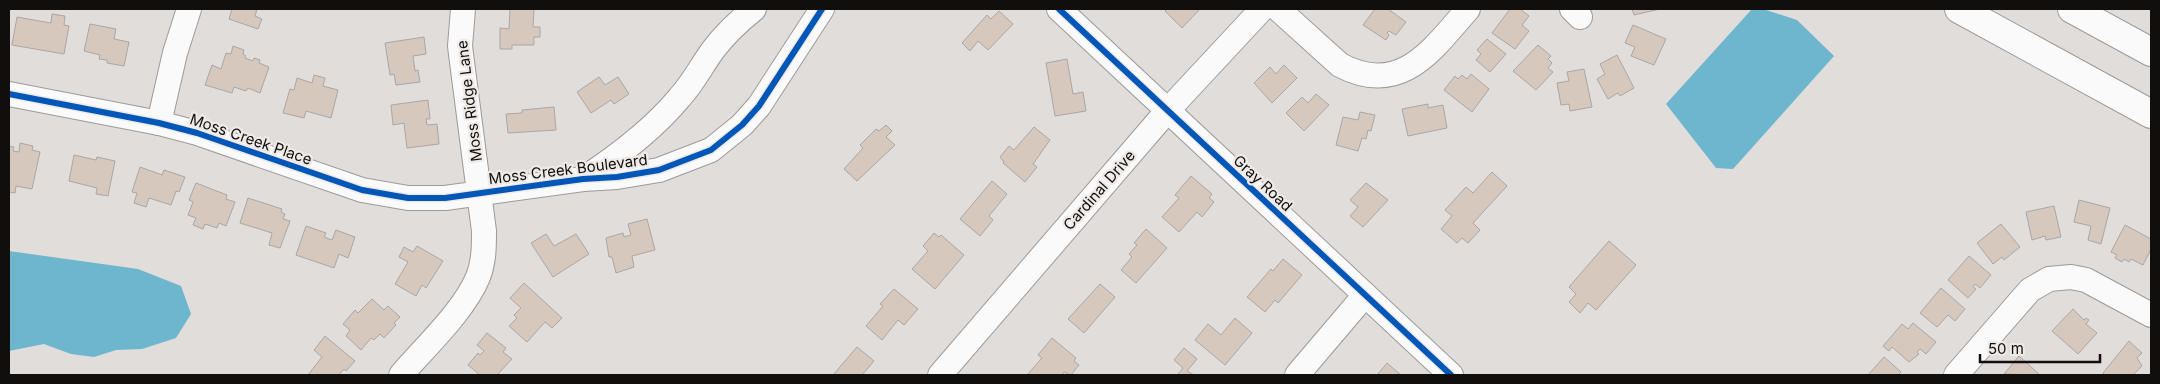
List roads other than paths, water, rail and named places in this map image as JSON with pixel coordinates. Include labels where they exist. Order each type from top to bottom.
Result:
[{"type":"highway","points":[[1960,9],[2151,114]]},
{"type":"highway","points":[[2072,9],[2151,52]]},
{"type":"street","points":[[159,123],[175,53],[188,9]]},
{"type":"street","name":"Moss Ridge Lane","points":[[401,375],[459,308],[472,290],[478,276],[484,247],[480,193],[460,46],[463,9]]},
{"type":"street","name":"Moss Creek Boulevard","points":[[582,179],[605,164],[659,121],[681,96],[714,49],[733,27],[754,9]]},
{"type":"street","name":"Moss Creek Boulevard","points":[[366,191],[401,198],[445,198],[659,170],[711,150],[742,125],[759,106],[822,9]]},
{"type":"street","name":"Gray Road","points":[[1059,9],[1451,375]]},
{"type":"street","name":"Cardinal Drive","points":[[940,375],[1168,110],[1262,9]]},
{"type":"street","points":[[1278,9],[1340,65],[1351,71],[1377,76],[1404,71],[1429,54],[1468,9]]},
{"type":"street","name":"Moss Creek Place","points":[[9,94],[159,123],[202,135],[366,191]]},
{"type":"street","points":[[1956,375],[2030,290],[2049,279],[2071,277],[2086,280],[2151,315]]},
{"type":"street","points":[[1297,375],[1365,295]]},
{"type":"water","points":[[1752,9],[1763,9],[1797,20],[1834,56],[1733,169],[1716,168],[1666,104]]},
{"type":"water","points":[[9,251],[138,269],[181,286],[191,314],[176,338],[142,349],[116,350],[94,357],[71,354],[44,344],[9,351]]}]
